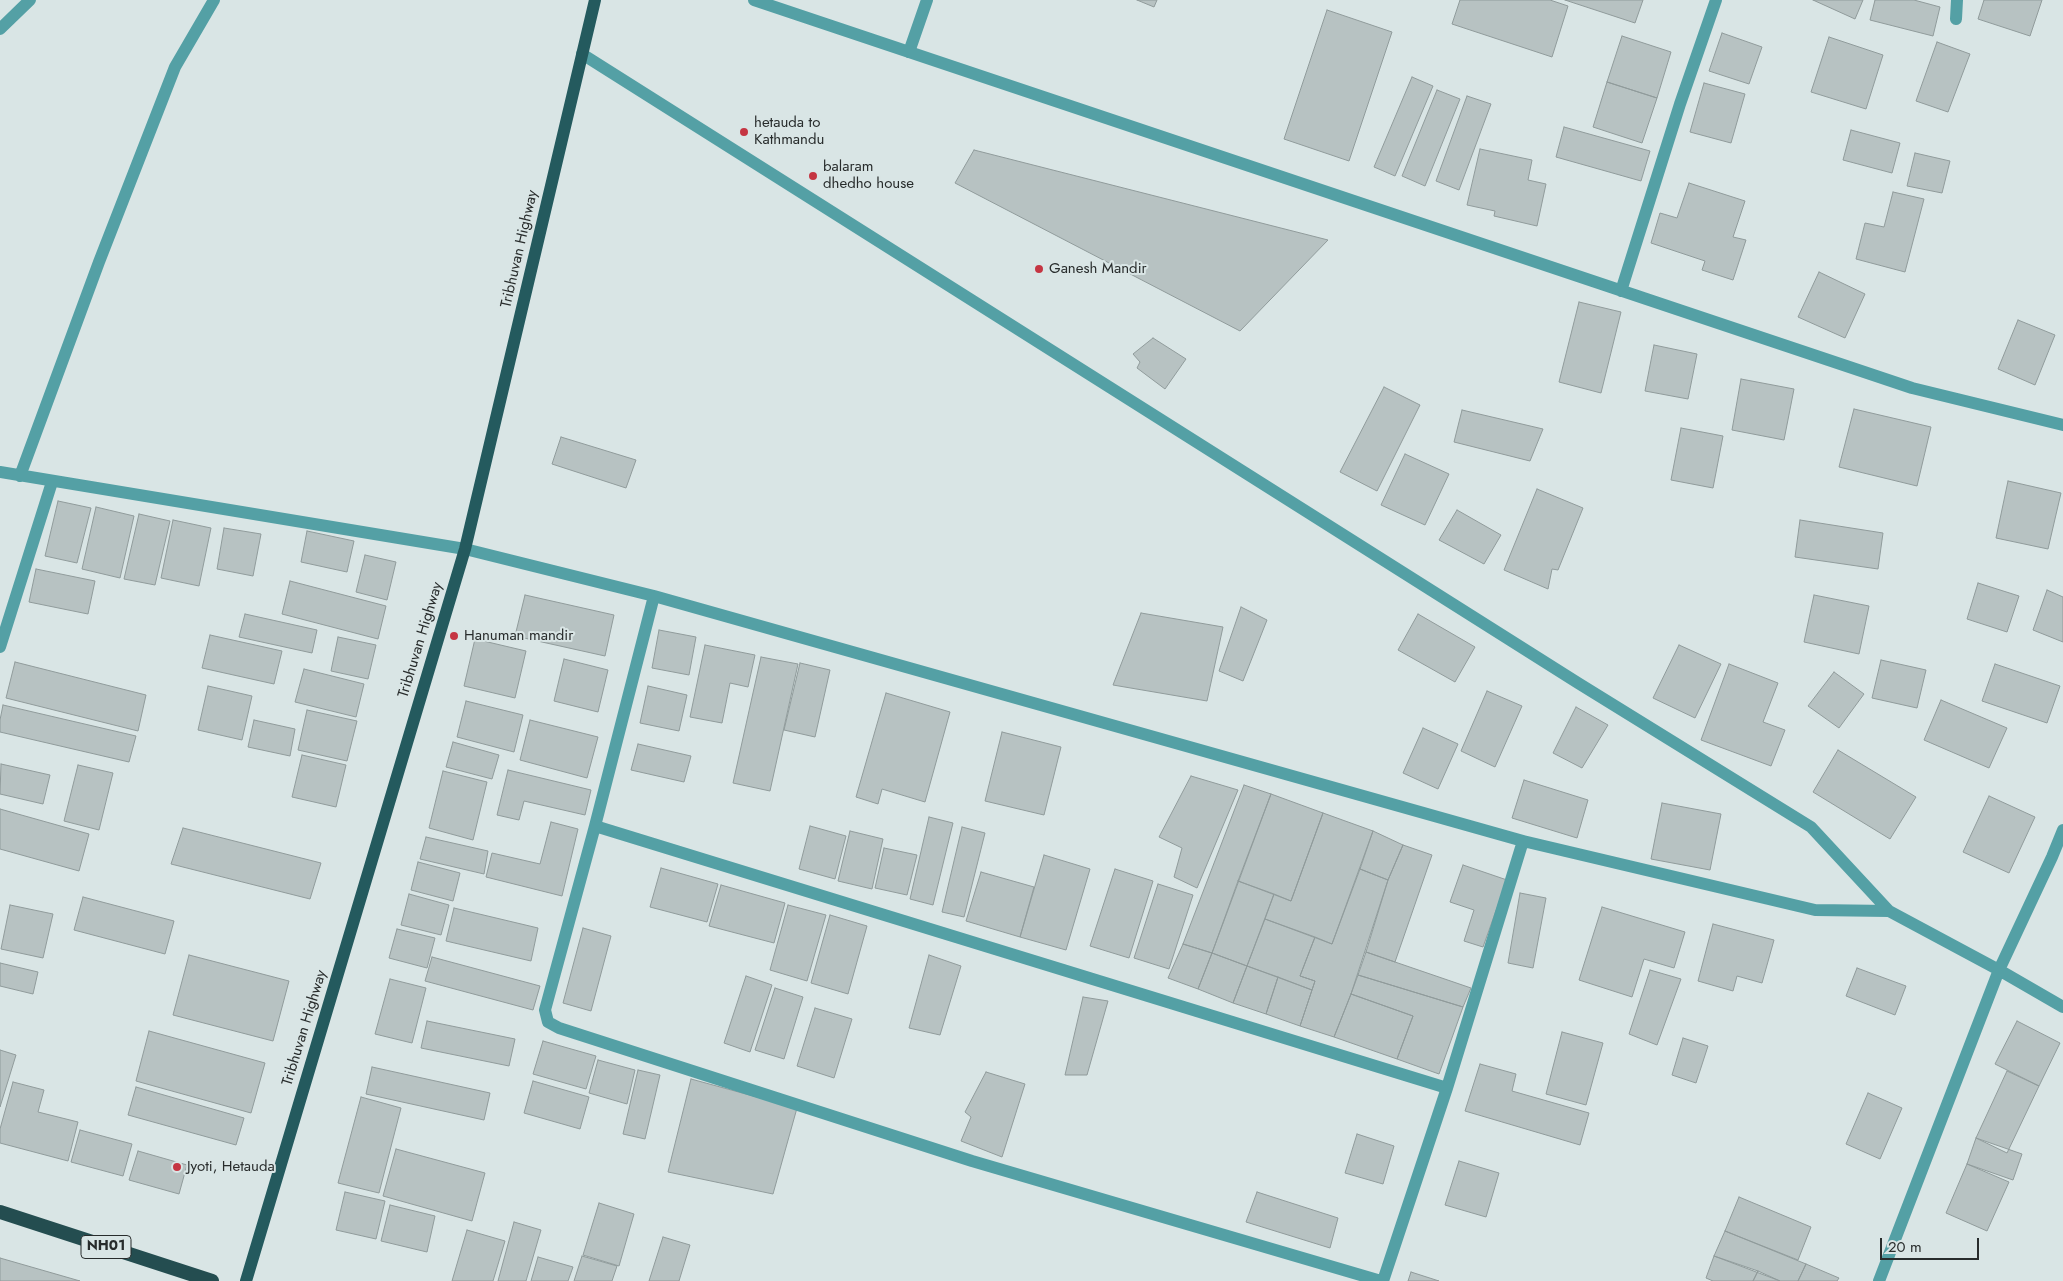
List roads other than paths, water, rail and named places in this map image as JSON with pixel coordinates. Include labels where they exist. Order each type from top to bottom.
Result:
[{"type":"highway","name":"NH01","points":[[0,1212],[212,1281]]},
{"type":"main road","name":"Tribhuvan Highway","points":[[246,1281],[465,548],[595,0]]},
{"type":"street","points":[[0,29],[30,0]]},
{"type":"street","points":[[20,476],[99,262],[175,67],[214,0]]},
{"type":"street","points":[[754,0],[1912,388],[2063,425]]},
{"type":"street","points":[[909,52],[927,0]]},
{"type":"street","points":[[1621,291],[1680,104],[1716,0]]},
{"type":"street","points":[[1956,19],[1957,0]]},
{"type":"street","points":[[582,54],[1811,827],[1889,911],[2063,1007]]},
{"type":"street","points":[[0,472],[465,548],[654,596],[1523,841],[1815,910],[1889,911]]},
{"type":"street","points":[[0,647],[52,482]]},
{"type":"street","points":[[654,596],[595,826],[545,1010],[548,1022],[559,1028],[972,1161],[1382,1281],[1447,1088],[1523,841]]},
{"type":"street","points":[[595,826],[1447,1088]]},
{"type":"street","points":[[1879,1281],[1999,970],[2063,830]]},
{"type":"place","name":"hetauda to Kathmandu","points":[[744,132]]},
{"type":"place","name":"balaram dhedho house","points":[[813,176]]},
{"type":"place","name":"Ganesh Mandir","points":[[1039,269]]},
{"type":"place","name":"Hanuman mandir","points":[[454,636]]},
{"type":"place","name":"Jyoti, Hetauda","points":[[177,1167]]}]
